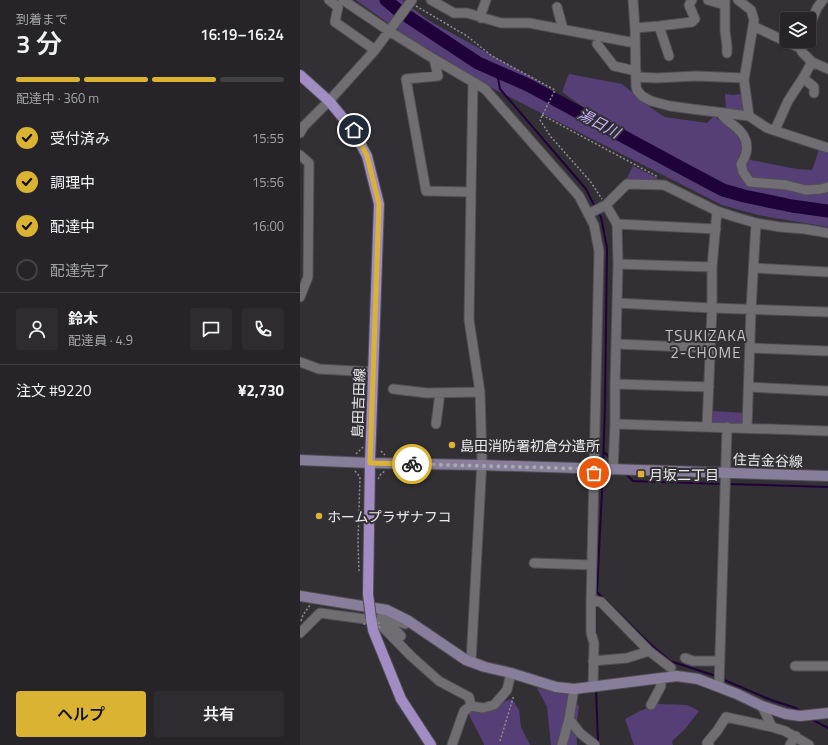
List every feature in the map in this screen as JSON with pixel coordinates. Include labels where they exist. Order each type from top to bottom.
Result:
[{"type":"main road","name":"島田吉田線","points":[[300,75],[329,101],[354,130],[367,156],[379,204],[370,463],[368,594],[374,630],[401,699],[431,745]]},
{"type":"street","points":[[329,0],[338,7],[335,22],[375,50]]},
{"type":"street","points":[[343,0],[391,29],[434,59],[485,89],[579,196],[594,225],[599,251],[608,467]]},
{"type":"street","points":[[431,0],[454,13],[467,13],[501,23],[529,23],[635,43]]},
{"type":"street","points":[[482,18],[481,14],[486,0]]},
{"type":"street","points":[[633,0],[636,86],[642,96],[651,101],[670,106],[749,116],[767,128],[828,148]]},
{"type":"street","points":[[635,28],[692,22],[695,19],[689,5],[692,0]]},
{"type":"street","points":[[708,0],[725,2],[727,52]]},
{"type":"street","points":[[738,0],[751,10],[754,20],[744,78],[749,116]]},
{"type":"street","points":[[815,12],[823,0],[828,3]]},
{"type":"street","points":[[300,133],[304,126],[329,101],[375,50],[411,1]]},
{"type":"street","points":[[557,7],[563,29]]},
{"type":"street","points":[[659,26],[669,56]]},
{"type":"street","points":[[753,26],[780,36]]},
{"type":"street","points":[[597,44],[614,66],[636,74],[657,78],[696,76],[744,78]]},
{"type":"street","points":[[802,48],[802,52],[812,62],[828,69]]},
{"type":"street","points":[[434,59],[438,76],[406,79],[426,191],[471,192]]},
{"type":"street","points":[[775,130],[788,101],[812,62]]},
{"type":"street","points":[[803,78],[814,87],[814,93]]},
{"type":"street","points":[[471,662],[481,465],[480,392],[469,320],[473,82]]},
{"type":"street","points":[[721,113],[724,118],[742,132],[747,141],[746,153],[741,164],[743,172],[750,182],[786,185],[806,190],[828,187]]},
{"type":"street","points":[[300,155],[309,163],[308,278],[300,297]]},
{"type":"street","points":[[588,214],[606,205],[627,184],[664,185],[717,211],[732,216],[756,223],[828,233]]},
{"type":"street","points":[[595,687],[596,660],[591,632],[595,600],[592,565],[615,424],[618,264],[617,224],[606,205]]},
{"type":"street","points":[[707,427],[711,348],[712,266],[717,211]]},
{"type":"street","points":[[747,428],[756,223]]},
{"type":"street","points":[[617,224],[716,229]]},
{"type":"street","points":[[618,264],[712,266]]},
{"type":"street","points":[[754,268],[828,272]]},
{"type":"street","points":[[617,303],[828,312]]},
{"type":"street","points":[[616,344],[711,348]]},
{"type":"street","points":[[750,348],[828,351]]},
{"type":"street","points":[[300,362],[319,369],[373,372]]},
{"type":"street","points":[[615,384],[709,387]]},
{"type":"street","points":[[749,387],[828,391]]},
{"type":"street","points":[[393,389],[427,393],[480,392]]},
{"type":"street","points":[[436,424],[440,393]]},
{"type":"street","points":[[615,424],[828,431]]},
{"type":"street","points":[[719,685],[727,427]]},
{"type":"street","name":"住吉金谷線","points":[[300,460],[370,463],[608,467],[725,480],[828,476]]},
{"type":"street","points":[[534,563],[592,565]]},
{"type":"street","points":[[300,596],[387,610],[407,620],[466,660],[556,688],[574,689],[595,687],[677,676],[698,679],[719,685],[762,706],[786,714],[805,715],[828,713]]},
{"type":"street","points":[[595,600],[648,651],[671,668]]},
{"type":"street","points":[[300,633],[320,613],[371,618],[439,682],[468,697],[471,706]]},
{"type":"street","points":[[407,620],[405,624],[382,617],[424,661],[430,672]]},
{"type":"street","points":[[596,660],[627,658],[648,651]]},
{"type":"street","points":[[685,658],[693,661],[720,661]]},
{"type":"street","points":[[794,666],[828,666]]},
{"type":"street","points":[[471,706],[483,708],[494,705],[507,690],[511,673]]},
{"type":"street","points":[[651,706],[661,686],[660,678]]},
{"type":"street","points":[[562,745],[569,719],[574,689]]},
{"type":"street","points":[[452,745],[464,712],[471,706]]},
{"type":"street","points":[[762,706],[772,727]]},
{"type":"street","points":[[709,745],[707,743],[726,717],[786,731],[809,745]]},
{"type":"street","points":[[569,719],[580,733],[595,745]]},
{"type":"street","points":[[790,745],[796,736]]},
{"type":"path","points":[[411,1],[467,36],[492,56],[555,90],[540,120],[551,137],[590,181],[606,205]]},
{"type":"path","points":[[542,115],[664,180],[664,185]]},
{"type":"path","points":[[354,469],[360,477],[358,542],[359,573]]},
{"type":"path","points":[[300,623],[303,615],[312,602],[317,599]]},
{"type":"path","points":[[500,741],[514,694]]},
{"type":"shaded area","points":[[356,0],[402,0],[428,20],[533,78],[603,121],[562,92],[569,74],[622,84],[651,108],[665,117],[707,123],[714,116],[736,134],[751,160],[797,169],[812,170],[819,150],[828,154],[828,227],[758,215],[722,205],[490,87],[402,33]]},
{"type":"shaded area","points":[[725,94],[741,94],[741,98],[744,100],[746,108],[744,111],[726,109]]},
{"type":"shaded area","points":[[633,166],[657,178],[656,181],[626,180]]},
{"type":"shaded area","points":[[713,411],[746,413],[745,426],[712,424]]},
{"type":"shaded area","points":[[537,688],[566,694],[579,706],[576,727],[577,745],[551,745],[547,707]]},
{"type":"shaded area","points":[[512,699],[519,710],[521,727],[530,745],[484,745],[468,713],[477,705],[494,705]]},
{"type":"shaded area","points":[[658,704],[687,705],[699,711],[685,729],[672,741],[673,745],[634,745],[625,719]]},
{"type":"waterway","name":"湯日川","points":[[386,0],[398,10],[478,63],[528,85],[723,190],[792,206],[828,211]]},
{"type":"waterway","points":[[493,70],[498,78],[500,89],[586,189],[595,207]]},
{"type":"waterway","points":[[598,213],[601,217],[607,248],[603,465]]},
{"type":"waterway","points":[[604,452],[610,458]]},
{"type":"waterway","points":[[603,471],[597,592],[648,642],[670,661],[716,676]]},
{"type":"waterway","points":[[626,474],[633,481],[723,484]]},
{"type":"waterway","points":[[727,484],[828,487]]},
{"type":"waterway","points":[[596,603],[596,634]]},
{"type":"waterway","points":[[722,679],[771,700],[796,708],[802,713]]},
{"type":"waterway","points":[[596,689],[598,741],[600,745]]},
{"type":"waterway","points":[[811,719],[828,728]]},
{"type":"way so far","points":[[412,464],[594,469],[594,473]]},
{"type":"place","name":"島田消防署初倉分遣所","points":[[452,445]]},
{"type":"place","name":"月坂二丁目","points":[[641,474]]},
{"type":"place","name":"ホームプラザナフコ","points":[[319,516]]},
{"type":"district","name":"TSUKIZAKA 2-CHOME","points":[[706,344]]},
{"type":"route","points":[[354,130],[367,156],[379,204],[370,463],[412,464]]}]
